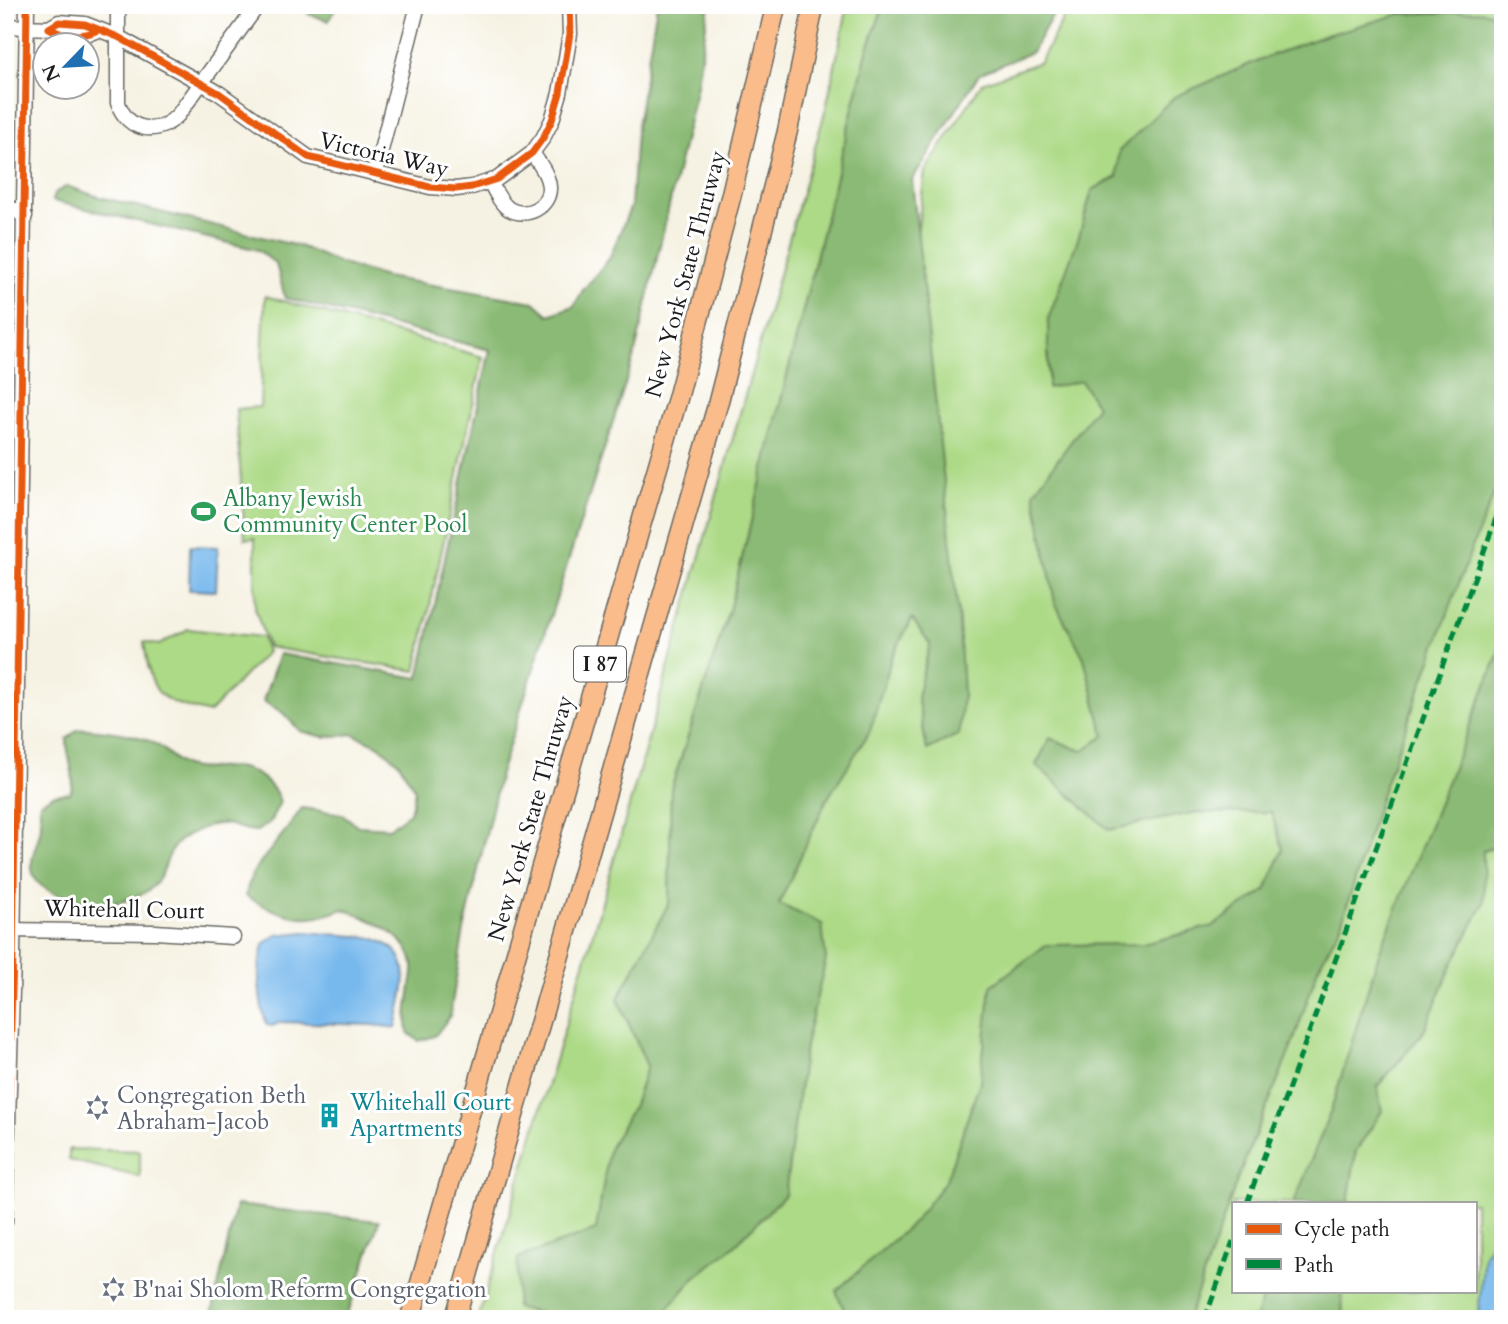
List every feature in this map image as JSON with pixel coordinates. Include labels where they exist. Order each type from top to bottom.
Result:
[{"type":"highway","name":"New York State Thruway","points":[[410,1319],[678,397],[734,184],[776,5]]},
{"type":"highway","name":"I 87","points":[[455,1319],[720,395],[787,133],[814,5]]},
{"type":"street","points":[[5,1223],[27,5]]},
{"type":"street","points":[[118,5],[117,98],[122,114],[135,125],[150,129],[170,122],[258,5]]},
{"type":"street","name":"Victoria Way","points":[[375,174],[418,5]]},
{"type":"street","name":"Victoria Way","points":[[5,26],[26,28],[49,27],[59,22],[85,23],[118,37],[201,82],[303,154],[375,174],[444,189],[463,189],[490,182],[513,169],[532,153],[543,138],[556,109],[569,46],[569,5]]},
{"type":"street","points":[[490,182],[496,194],[509,208],[522,213],[540,207],[547,199],[549,186],[532,153]]},
{"type":"street","points":[[5,205],[25,216]]},
{"type":"street","points":[[5,220],[25,216]]},
{"type":"street","name":"Whitehall Court","points":[[9,930],[155,932],[233,937]]},
{"type":"green space","points":[[307,5],[337,5],[329,21],[308,14]]},
{"type":"green space","points":[[657,5],[709,5],[696,90],[635,353],[500,774],[463,935],[450,1016],[435,1036],[419,1041],[408,1033],[412,960],[399,939],[377,924],[343,909],[317,917],[293,916],[270,909],[246,896],[256,867],[302,808],[342,814],[358,826],[389,828],[410,813],[415,790],[399,763],[378,745],[353,734],[324,737],[300,731],[283,713],[263,701],[279,654],[419,678],[490,350],[285,298],[276,264],[258,250],[53,201],[55,193],[67,186],[96,196],[302,247],[339,263],[385,277],[534,302],[549,315],[574,306],[583,290],[609,259],[631,206],[636,131]]},
{"type":"green space","points":[[848,5],[884,5],[867,51],[729,611],[671,789],[669,903],[618,999],[636,1040],[900,373],[925,171],[982,83],[1040,62],[1068,5],[1503,5],[1503,1227],[1484,1254],[1478,1319],[478,1319],[601,906],[826,108]]},
{"type":"green space","points":[[884,5],[1058,5],[1032,52],[979,74],[912,180],[959,622],[963,694],[959,734],[927,750],[917,696],[930,644],[912,619],[891,659],[870,731],[826,801],[779,904],[822,924],[826,959],[805,1046],[785,1195],[734,1246],[694,1278],[659,1319],[571,1319],[516,1308],[518,1258],[596,1230],[609,1149],[634,1105],[647,1066],[618,999],[669,903],[671,789],[729,611],[867,51]]},
{"type":"green space","points":[[1477,11],[1503,14],[1503,473],[1473,545],[1383,790],[1341,925],[1318,968],[1293,1043],[1239,1175],[1188,1319],[848,1319],[836,1291],[914,1222],[946,1180],[980,1082],[991,986],[1046,945],[1143,944],[1213,926],[1266,890],[1283,849],[1271,812],[1192,813],[1109,830],[1036,765],[1050,738],[1082,751],[1104,736],[1084,658],[1055,603],[1034,492],[1097,406],[1081,381],[1048,388],[1048,319],[1079,236],[1092,190],[1117,177],[1119,151],[1174,97],[1259,60],[1326,35],[1400,14]]},
{"type":"green space","points":[[265,296],[483,357],[416,671],[268,647],[255,608],[255,538],[245,539],[236,409],[260,407]]},
{"type":"green space","points":[[188,629],[262,637],[267,652],[209,713],[167,699],[159,693],[150,674],[144,642],[159,645]]},
{"type":"green space","points":[[1503,638],[1503,845],[1483,851],[1484,903],[1452,965],[1423,1033],[1377,1087],[1382,1111],[1356,1151],[1348,1202],[1294,1202],[1331,1110],[1379,953]]},
{"type":"green space","points":[[77,730],[142,738],[159,746],[185,766],[203,769],[234,767],[248,770],[268,783],[280,802],[270,822],[257,831],[217,824],[198,830],[181,840],[174,847],[155,885],[125,901],[103,903],[57,894],[39,883],[32,870],[41,824],[40,803],[53,795],[70,793],[73,781],[67,739]]},
{"type":"green space","points":[[69,1149],[140,1151],[140,1177],[69,1160]]},
{"type":"green space","points":[[236,1205],[379,1221],[346,1319],[211,1319]]},
{"type":"green space","points":[[1265,1292],[1342,1292],[1343,1319],[1255,1319]]},
{"type":"water","points":[[190,546],[218,547],[216,591],[189,590]]},
{"type":"water","points":[[304,932],[368,937],[385,943],[396,951],[402,961],[404,985],[396,1028],[281,1022],[267,1025],[259,985],[264,944],[276,935]]},
{"type":"water","points":[[1503,1227],[1503,1319],[1478,1319],[1484,1254]]},
{"type":"marked path","points":[[1247,1202],[1503,499]]},
{"type":"marked path","points":[[1205,1319],[1232,1244]]},
{"type":"cycle path","points":[[5,1222],[13,957],[27,5]]},
{"type":"cycle path","points":[[98,30],[73,35],[49,28],[59,22],[85,24],[118,37],[219,93],[308,157],[430,187],[456,189],[497,179],[532,153],[543,138],[560,93],[570,34],[569,5]]},
{"type":"place","name":"Albany Jewish Community Center Pool","points":[[203,511]]},
{"type":"place","name":"Congregation Beth Abraham-Jacob","points":[[97,1108]]},
{"type":"place","name":"Whitehall Court Apartments","points":[[330,1115]]},
{"type":"place","name":"B'nai Sholom Reform Congregation","points":[[113,1289]]}]
